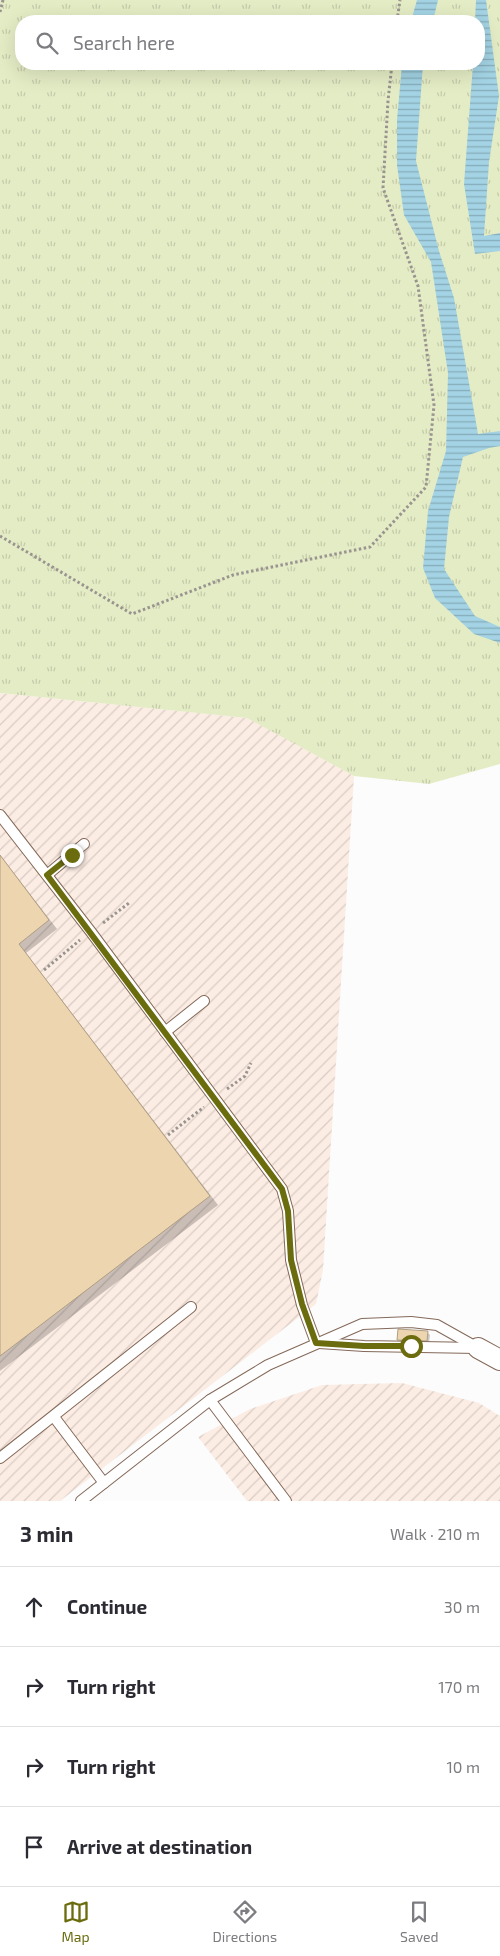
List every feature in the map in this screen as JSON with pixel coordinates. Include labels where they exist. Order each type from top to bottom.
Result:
[{"type":"street","points":[[478,1348],[500,1360]]},
{"type":"lane","points":[[0,815],[282,1189],[288,1211],[291,1260],[302,1304],[316,1343]]},
{"type":"lane","points":[[47,875],[84,844]]},
{"type":"lane","points":[[165,1032],[204,1001]]},
{"type":"lane","points":[[0,1458],[192,1307]]},
{"type":"lane","points":[[81,1501],[210,1400],[268,1365],[362,1324],[410,1322],[437,1325],[478,1348]]},
{"type":"lane","points":[[316,1343],[364,1346],[478,1348]]},
{"type":"lane","points":[[210,1400],[286,1501]]},
{"type":"lane","points":[[54,1417],[104,1483]]},
{"type":"path","points":[[0,12],[3,0]]},
{"type":"path","points":[[398,15],[400,0]]},
{"type":"path","points":[[0,536],[132,614],[233,575],[370,547],[426,487],[434,405],[418,286],[383,188],[391,70]]},
{"type":"shaded area","points":[[0,693],[248,718],[354,776],[323,1270],[316,1304],[60,1501],[0,1501]]},
{"type":"shaded area","points":[[402,1383],[479,1403],[500,1416],[500,1501],[247,1501],[198,1437],[250,1409],[322,1385]]},
{"type":"green space","points":[[0,0],[500,0],[500,764],[429,784],[354,776],[247,718],[0,693]]},
{"type":"water","points":[[417,0],[438,0],[434,15],[413,15]]},
{"type":"water","points":[[476,0],[486,0],[499,96],[489,162],[484,236],[500,233],[500,251],[475,254],[464,184],[473,70],[485,70],[485,15],[475,15]]},
{"type":"water","points":[[401,70],[423,70],[416,161],[439,251],[454,298],[478,434],[500,431],[500,446],[463,457],[449,517],[444,569],[475,616],[500,627],[500,643],[474,634],[435,598],[423,568],[428,511],[446,451],[448,373],[431,262],[404,215],[397,165],[397,120]]},
{"type":"building","points":[[0,855],[49,920],[19,944],[210,1196],[0,1356]]},
{"type":"building","points":[[398,1329],[428,1331],[427,1341],[397,1340]]},
{"type":"route","points":[[72,855],[47,875],[272,1173],[282,1189],[288,1211],[291,1260],[302,1304],[316,1343],[411,1346]]}]
